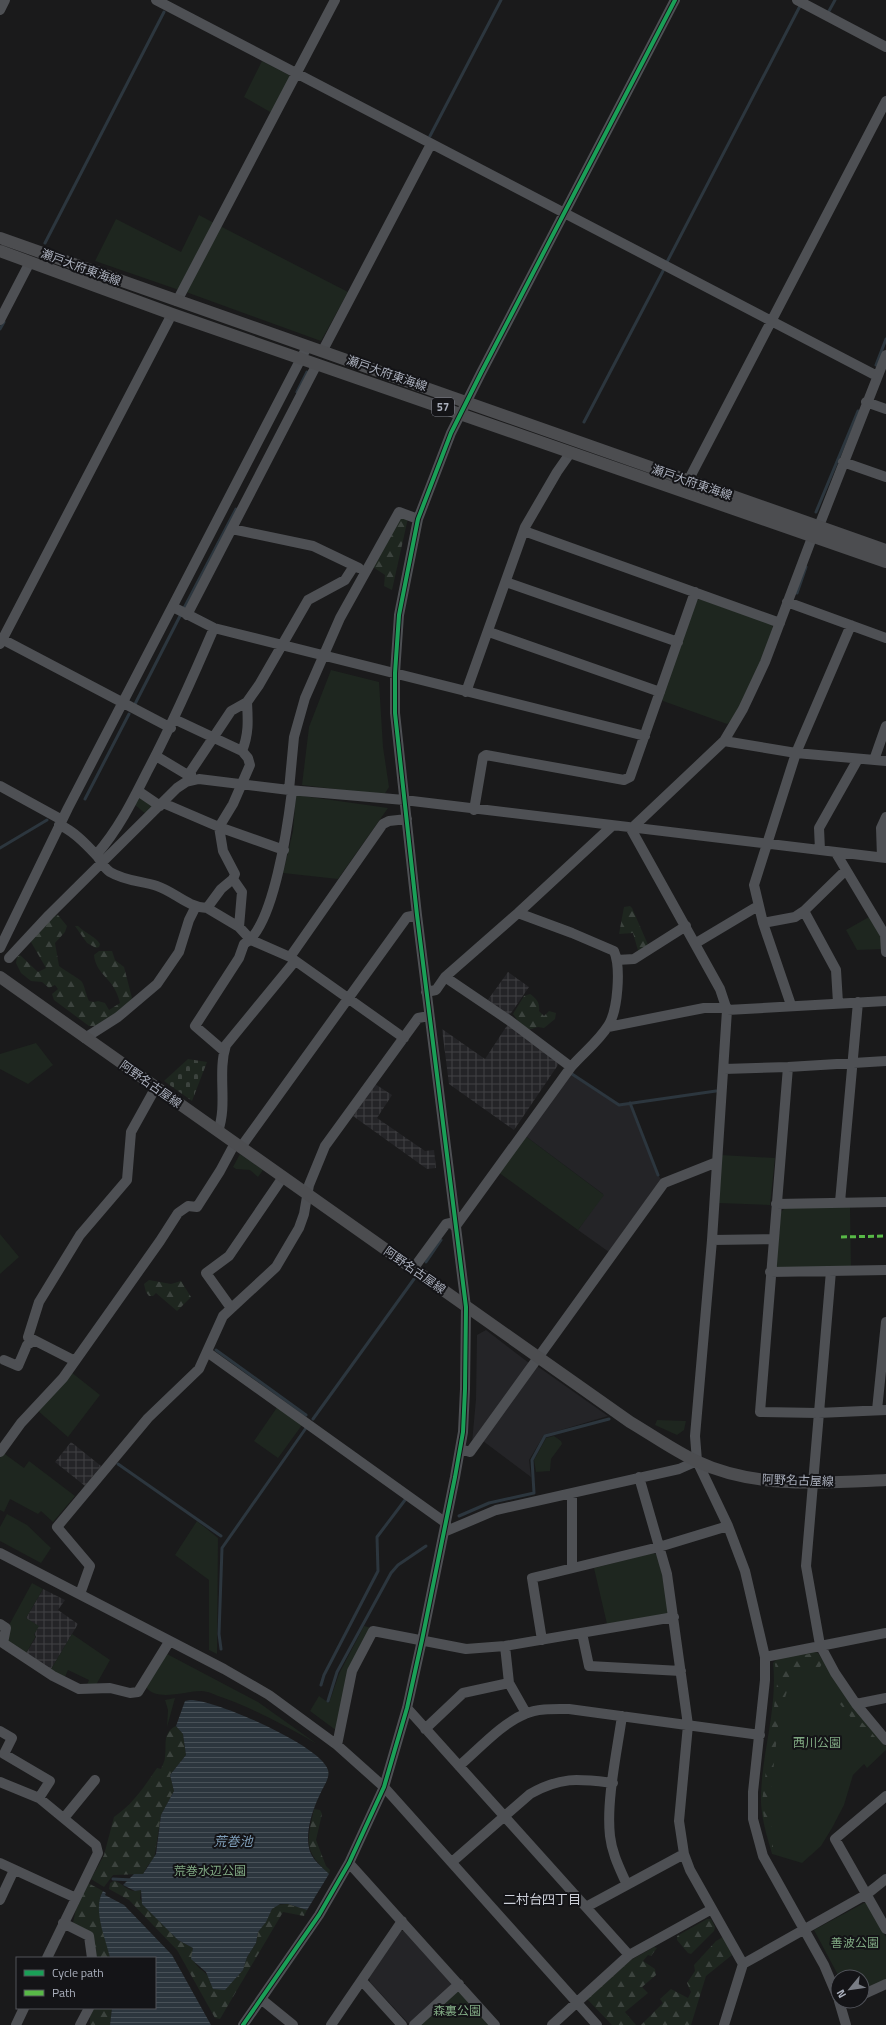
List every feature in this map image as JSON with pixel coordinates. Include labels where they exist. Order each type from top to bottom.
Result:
[{"type":"main road","name":"瀬戸大府東海線","points":[[0,238],[307,347],[322,350],[467,401],[688,481],[816,531],[886,562]]},
{"type":"main road","name":"瀬戸大府東海線","points":[[0,251],[172,314],[571,452],[816,531],[886,550]]},
{"type":"main road","name":"阿野名古屋線","points":[[0,977],[630,1422],[697,1461],[748,1477],[769,1481],[814,1483],[886,1480]]},
{"type":"street","points":[[0,10],[5,0]]},
{"type":"street","points":[[177,301],[335,0]]},
{"type":"street","points":[[243,2025],[319,1915],[349,1862],[384,1787],[407,1708],[460,1449],[465,1390],[466,1307],[426,992],[394,712],[394,673],[399,615],[418,518],[442,454],[467,401],[675,0]]},
{"type":"street","points":[[797,0],[886,47]]},
{"type":"street","points":[[162,2],[770,322],[877,376]]},
{"type":"street","points":[[688,481],[886,101]]},
{"type":"street","points":[[322,350],[431,144]]},
{"type":"street","points":[[0,320],[30,262]]},
{"type":"street","points":[[172,314],[1,640],[124,703],[173,723],[214,736],[242,751],[248,758],[250,765],[244,783],[219,827],[223,851],[235,874],[234,879],[242,892],[239,927]]},
{"type":"street","points":[[0,948],[60,823],[124,703],[307,347]]},
{"type":"street","points":[[631,829],[724,741],[744,709],[765,662],[787,602],[866,402],[886,356]]},
{"type":"street","points":[[187,615],[317,364]]},
{"type":"street","points":[[866,402],[886,409]]},
{"type":"street","points":[[261,437],[275,445]]},
{"type":"street","points":[[466,692],[489,632],[524,531],[557,472],[571,452]]},
{"type":"street","points":[[843,462],[886,477]]},
{"type":"street","points":[[224,1051],[195,1026],[239,958],[244,944],[251,940],[267,910],[284,850],[291,790],[294,737],[305,698],[340,618],[399,512],[418,518]]},
{"type":"street","points":[[232,529],[313,546],[366,571]]},
{"type":"street","points":[[524,531],[780,623]]},
{"type":"street","points":[[191,780],[191,771],[231,711],[246,702],[259,685],[308,600],[345,580],[354,566]]},
{"type":"street","points":[[506,582],[678,642]]},
{"type":"street","points":[[474,810],[483,757],[486,755],[624,780],[630,777],[695,592]]},
{"type":"street","points":[[787,602],[886,638]]},
{"type":"street","points":[[173,607],[214,628],[645,736]]},
{"type":"street","points":[[791,1005],[763,923],[754,885],[796,753],[851,625]]},
{"type":"street","points":[[99,859],[126,814],[173,723],[214,628]]},
{"type":"street","points":[[489,632],[660,692]]},
{"type":"street","points":[[242,751],[247,739],[249,724],[246,702]]},
{"type":"street","points":[[874,760],[886,726]]},
{"type":"street","points":[[724,741],[796,753],[886,761]]},
{"type":"street","points":[[156,756],[186,774],[191,780]]},
{"type":"street","points":[[820,850],[819,828],[858,759]]},
{"type":"street","points":[[9,958],[99,859],[162,804],[177,788],[191,780],[199,779],[244,783],[291,790],[404,800],[631,829],[884,857],[880,828],[886,817]]},
{"type":"street","points":[[0,786],[60,823],[99,859],[110,872],[124,878],[157,886],[195,908],[206,908],[239,927],[251,940],[293,959],[404,1038]]},
{"type":"street","points":[[138,791],[162,804],[219,827],[284,850]]},
{"type":"street","points":[[218,1130],[222,1115],[221,1074],[226,1045],[293,959],[383,824],[389,821],[407,819]]},
{"type":"street","points":[[426,992],[436,990],[446,977],[612,826]]},
{"type":"street","points":[[631,829],[696,943],[720,989],[727,1009],[712,1240],[695,1436],[697,1461],[728,1526],[746,1571],[765,1657],[765,1680],[753,1792],[753,1819],[763,1856],[830,1978]]},
{"type":"street","points":[[836,852],[886,935],[886,952]]},
{"type":"street","points":[[763,923],[795,917],[804,911],[846,870]]},
{"type":"street","points":[[206,908],[221,889],[234,879]]},
{"type":"street","points":[[696,943],[758,906]]},
{"type":"street","points":[[85,1038],[118,1017],[157,984],[179,952],[189,920],[195,908]]},
{"type":"street","points":[[804,911],[836,970],[838,1003]]},
{"type":"street","points":[[455,1225],[571,1067],[594,1044],[608,1027],[618,990],[617,960],[614,951],[518,913]]},
{"type":"street","points":[[0,1452],[21,1423],[63,1378],[134,1275],[160,1241],[178,1213],[188,1206],[198,1207],[238,1145],[407,917],[417,915]]},
{"type":"street","points":[[617,960],[634,959],[686,926]]},
{"type":"street","points":[[446,977],[510,1021],[571,1067]]},
{"type":"street","points":[[608,1027],[704,1008],[727,1009],[886,1001]]},
{"type":"street","points":[[840,1202],[851,1063],[858,1002]]},
{"type":"street","points":[[80,1594],[90,1566],[57,1527],[148,1418],[199,1369],[218,1325],[231,1308],[276,1267],[299,1228],[304,1214],[307,1193],[325,1146],[418,1018],[429,1016]]},
{"type":"street","points":[[724,1069],[886,1061]]},
{"type":"street","points":[[788,1067],[770,1272],[760,1412],[818,1413],[881,1410],[886,1322]]},
{"type":"street","points":[[75,1361],[28,1337],[39,1302],[80,1235],[127,1180],[131,1132],[156,1087]]},
{"type":"street","points":[[460,1449],[470,1452],[664,1183],[717,1162]]},
{"type":"street","points":[[231,1308],[206,1273],[229,1256],[284,1177]]},
{"type":"street","points":[[776,1204],[886,1202]]},
{"type":"street","points":[[413,1269],[446,1224],[455,1225]]},
{"type":"street","points":[[712,1240],[773,1239]]},
{"type":"street","points":[[770,1272],[886,1270]]},
{"type":"street","points":[[831,1271],[806,1566],[820,1645],[835,1673],[856,1704],[886,1740]]},
{"type":"street","points":[[4,1360],[18,1366],[27,1345],[34,1341]]},
{"type":"street","points":[[207,1352],[445,1528]]},
{"type":"street","points":[[445,1528],[496,1510],[679,1469],[697,1461]]},
{"type":"street","points":[[640,1477],[667,1574],[688,1725],[679,1821],[684,1854],[712,1909],[743,1964]]},
{"type":"street","points":[[572,1494],[572,1568]]},
{"type":"street","points":[[542,1640],[532,1578],[660,1547],[728,1526]]},
{"type":"street","points":[[0,1553],[169,1642],[224,1669],[269,1695],[336,1745],[384,1787],[597,2025]]},
{"type":"street","points":[[336,1745],[352,1671],[373,1631],[466,1648],[504,1646],[674,1617]]},
{"type":"street","points":[[0,1624],[6,1628],[7,1631],[3,1643],[51,1674],[79,1689],[110,1688],[130,1693],[138,1692],[169,1642]]},
{"type":"street","points":[[582,1633],[589,1666],[681,1671]]},
{"type":"street","points":[[765,1657],[886,1633]]},
{"type":"street","points":[[504,1646],[509,1683],[526,1713]]},
{"type":"street","points":[[425,1729],[463,1693],[509,1683]]},
{"type":"street","points":[[856,1704],[886,1698]]},
{"type":"street","points":[[407,1708],[629,1956]]},
{"type":"street","points":[[459,1766],[502,1728],[526,1713],[569,1709],[760,1735]]},
{"type":"street","points":[[622,1716],[609,1817],[610,1837],[614,1855],[627,1885]]},
{"type":"street","points":[[0,1731],[12,1738],[4,1754],[50,1781],[39,1798]]},
{"type":"street","points":[[64,1818],[95,1780]]},
{"type":"street","points":[[452,1862],[530,1794],[554,1782],[579,1780],[613,1783]]},
{"type":"street","points":[[0,1782],[39,1798],[96,1845],[98,1853],[63,1922],[47,1957]]},
{"type":"street","points":[[886,1796],[835,1839],[886,1929]]},
{"type":"street","points":[[586,1907],[684,1854]]},
{"type":"street","points":[[349,1862],[495,2025]]},
{"type":"street","points":[[0,1863],[76,1898]]},
{"type":"street","points":[[0,1900],[14,1870]]},
{"type":"street","points":[[724,2025],[743,1964],[867,1894],[886,1879]]},
{"type":"street","points":[[552,2025],[629,1956],[712,1909]]},
{"type":"street","points":[[331,2025],[402,1921]]},
{"type":"street","points":[[63,1922],[89,1936],[92,1957]]},
{"type":"street","points":[[362,1981],[402,2025]]},
{"type":"street","points":[[414,2025],[459,1984]]},
{"type":"street","points":[[870,1991],[886,1984]]},
{"type":"street","points":[[261,1999],[293,2025]]},
{"type":"street","points":[[16,2025],[24,2009]]},
{"type":"street","points":[[80,2025],[88,2009]]},
{"type":"street","points":[[843,2009],[846,2025]]},
{"type":"shaded area","points":[[508,972],[529,987],[509,1016],[487,1001]]},
{"type":"shaded area","points":[[508,1024],[560,1062],[514,1130],[449,1084],[442,1029],[485,1059]]},
{"type":"shaded area","points":[[569,1073],[619,1106],[629,1104],[657,1174],[661,1179],[609,1252],[578,1230],[603,1194],[524,1135]]},
{"type":"shaded area","points":[[375,1084],[392,1095],[377,1118],[425,1151],[434,1150],[436,1168],[427,1169],[353,1116]]},
{"type":"shaded area","points":[[486,1330],[529,1363],[472,1443],[476,1399],[477,1335]]},
{"type":"shaded area","points":[[537,1366],[608,1416],[544,1435],[529,1460],[531,1477],[483,1441]]},
{"type":"shaded area","points":[[71,1442],[101,1466],[85,1486],[55,1462]]},
{"type":"shaded area","points":[[43,1589],[65,1600],[58,1610],[78,1624],[50,1671],[25,1655],[36,1637],[26,1618]]},
{"type":"shaded area","points":[[401,1931],[406,1931],[452,1983],[452,1987],[411,2023],[408,2023],[370,1982],[369,1977]]},
{"type":"green space","points":[[262,61],[289,75],[290,79],[272,113],[244,97]]},
{"type":"green space","points":[[199,215],[214,223],[179,290],[95,261],[116,219],[181,252]]},
{"type":"green space","points":[[220,226],[348,292],[321,341],[186,292]]},
{"type":"green space","points":[[400,516],[408,518],[392,590],[384,586],[385,575],[373,567]]},
{"type":"green space","points":[[699,599],[771,624],[774,629],[746,696],[733,719],[727,724],[663,701],[661,698],[695,601]]},
{"type":"green space","points":[[331,670],[379,682],[383,747],[389,787],[384,795],[302,785],[309,727]]},
{"type":"green space","points":[[139,794],[156,806],[147,815],[134,804]]},
{"type":"green space","points":[[296,795],[388,808],[338,879],[283,873],[293,831]]},
{"type":"green space","points":[[630,906],[649,947],[639,954],[633,933],[619,934],[624,907]]},
{"type":"green space","points":[[58,915],[67,926],[65,932],[55,943],[59,966],[82,982],[89,1001],[105,1003],[109,1010],[120,1003],[114,988],[97,966],[94,955],[99,951],[112,951],[115,960],[124,967],[132,998],[129,1005],[95,1026],[89,1026],[54,1000],[52,994],[58,989],[55,985],[49,988],[42,982],[31,981],[21,973],[16,963],[17,957],[20,955],[38,972],[46,968],[31,942],[31,938],[54,916]]},
{"type":"green space","points":[[869,917],[881,936],[882,949],[857,950],[846,930]]},
{"type":"green space","points":[[75,926],[78,926],[95,939],[100,944],[99,947],[96,948],[87,943]]},
{"type":"green space","points":[[530,994],[538,1001],[539,1011],[544,1016],[549,1011],[556,1013],[555,1019],[544,1028],[538,1027],[528,1030],[524,1029],[513,1014],[524,996]]},
{"type":"green space","points":[[36,1043],[53,1065],[28,1084],[0,1069],[0,1054]]},
{"type":"green space","points":[[188,1059],[207,1062],[192,1101],[164,1081]]},
{"type":"green space","points":[[524,1135],[604,1195],[578,1230],[498,1172]]},
{"type":"green space","points":[[240,1154],[263,1170],[258,1177],[250,1170],[236,1169],[233,1167]]},
{"type":"green space","points":[[721,1155],[775,1158],[770,1205],[718,1203]]},
{"type":"green space","points":[[850,1207],[851,1267],[779,1269],[776,1265],[781,1212],[785,1208]]},
{"type":"green space","points":[[0,1234],[19,1257],[0,1274]]},
{"type":"green space","points":[[149,1280],[171,1284],[181,1281],[191,1297],[177,1311],[156,1293],[153,1296],[149,1296],[146,1292],[144,1284]]},
{"type":"green space","points":[[71,1372],[100,1395],[68,1437],[37,1410]]},
{"type":"green space","points":[[278,1406],[302,1425],[278,1458],[254,1441]]},
{"type":"green space","points":[[657,1420],[686,1421],[684,1430],[677,1435],[655,1425]]},
{"type":"green space","points":[[554,1436],[561,1441],[562,1444],[551,1459],[550,1471],[536,1472],[534,1460],[546,1438]]},
{"type":"green space","points":[[2,1452],[24,1468],[29,1461],[75,1496],[53,1522],[41,1511],[38,1514],[10,1499],[4,1512],[0,1510],[0,1455]]},
{"type":"green space","points":[[7,1514],[27,1525],[51,1548],[41,1563],[0,1541],[0,1527]]},
{"type":"green space","points":[[197,1521],[218,1538],[217,1654],[209,1650],[209,1580],[175,1555]]},
{"type":"green space","points":[[653,1553],[658,1555],[669,1610],[666,1615],[607,1624],[594,1568]]},
{"type":"green space","points":[[32,1583],[43,1589],[26,1618],[39,1626],[34,1635],[36,1636],[25,1655],[7,1643],[8,1627]]},
{"type":"green space","points":[[364,1626],[372,1628],[337,1731],[310,1711],[319,1696],[329,1703],[339,1674]]},
{"type":"green space","points":[[72,1634],[110,1660],[96,1685],[86,1687],[89,1680],[68,1670],[64,1679],[50,1671]]},
{"type":"green space","name":"西川公園","points":[[814,1651],[818,1653],[853,1707],[886,1746],[886,1750],[867,1768],[864,1764],[853,1775],[844,1805],[832,1828],[821,1846],[802,1863],[772,1854],[762,1816],[761,1785],[773,1699],[773,1663],[777,1659]]},
{"type":"green space","points":[[814,1653],[817,1654],[822,1664],[820,1667],[824,1676],[822,1678],[819,1679],[814,1672],[806,1668],[794,1672],[786,1680],[779,1680],[777,1677],[775,1664],[777,1661]]},
{"type":"green space","points":[[167,1654],[258,1702],[317,1744],[258,1712],[209,1692],[195,1691],[164,1695],[151,1691],[146,1687]]},
{"type":"green space","points":[[777,1684],[788,1688],[779,1717],[770,1800],[772,1847],[764,1819],[762,1802]]},
{"type":"green space","points":[[175,1698],[167,1727],[168,1710],[165,1700]]},
{"type":"green space","points":[[843,1701],[875,1737],[874,1741],[870,1741],[840,1704]]},
{"type":"green space","points":[[176,1726],[183,1734],[186,1755],[170,1775],[174,1791],[161,1815],[154,1860],[148,1865],[143,1874],[113,1875],[104,1887],[91,1879],[104,1855],[114,1817],[133,1801],[157,1768],[161,1769],[165,1759],[167,1735]]},
{"type":"green space","points":[[314,1809],[320,1810],[322,1814],[316,1840],[326,1866],[330,1870],[329,1874],[315,1858],[309,1845]]},
{"type":"green space","points":[[114,1881],[132,1891],[141,1890],[140,1899],[178,1940],[193,1948],[194,1961],[196,1965],[208,1976],[211,1985],[234,1980],[242,1971],[247,1957],[256,1943],[258,1932],[275,1905],[288,1904],[307,1910],[304,1916],[283,1912],[220,2019],[215,2018],[177,1950],[129,1900],[109,1889],[110,1883]]},
{"type":"green space","points":[[88,1883],[103,1891],[100,1897],[110,1957],[96,1957],[92,1933],[73,1923],[76,1909]]},
{"type":"green space","name":"善波公園","points":[[864,1903],[867,1903],[886,1937],[886,1981],[870,1988],[870,1969],[835,1969],[814,1930]]},
{"type":"green space","points":[[707,1919],[711,1919],[715,1927],[714,1931],[691,1954],[688,1953],[677,1940],[677,1936]]},
{"type":"green space","points":[[723,1937],[732,1955],[706,1976],[691,2025],[641,2025],[663,2003],[660,1999],[671,1989],[688,1998],[691,1992],[687,1983],[695,1971],[694,1965],[716,1941]]},
{"type":"green space","points":[[654,1947],[657,1948],[651,1956],[648,1955],[643,1961],[655,1969],[656,1975],[642,1987],[648,1993],[625,2012],[636,2025],[612,2025],[587,1999],[631,1960]]},
{"type":"green space","name":"森裏公園","points":[[455,1991],[461,1992],[490,2025],[418,2025]]},
{"type":"green space","points":[[93,2009],[112,2009],[110,2025],[90,2025],[90,2015]]},
{"type":"water","name":"荒巻池","points":[[190,1700],[221,1707],[243,1715],[288,1737],[321,1760],[328,1770],[327,1780],[316,1803],[311,1818],[308,1841],[312,1856],[329,1874],[307,1910],[288,1904],[280,1904],[272,1909],[266,1922],[258,1932],[256,1943],[247,1957],[243,1970],[225,1990],[213,1989],[206,1972],[191,1959],[193,1948],[178,1940],[142,1904],[141,1890],[135,1891],[123,1885],[134,1874],[143,1874],[156,1854],[161,1815],[174,1791],[170,1775],[186,1755],[183,1734],[176,1726],[185,1701]]},
{"type":"water","points":[[103,1891],[106,1893],[105,1895],[124,1905],[172,1955],[211,2025],[110,2025],[112,2009],[156,2009],[156,1957],[110,1957],[99,1916],[100,1899]]},
{"type":"waterway","points":[[430,136],[501,0]]},
{"type":"waterway","points":[[829,11],[835,0]]},
{"type":"waterway","points":[[667,262],[800,6]]},
{"type":"waterway","points":[[45,243],[164,12]]},
{"type":"waterway","points":[[584,422],[663,271]]},
{"type":"waterway","points":[[0,329],[4,322]]},
{"type":"waterway","points":[[876,365],[886,339]]},
{"type":"waterway","points":[[297,392],[307,372]]},
{"type":"waterway","points":[[816,512],[858,411]]},
{"type":"waterway","points":[[183,610],[236,509]]},
{"type":"waterway","points":[[797,593],[806,567]]},
{"type":"waterway","points":[[135,704],[180,616]]},
{"type":"waterway","points":[[85,799],[129,714]]},
{"type":"waterway","points":[[0,848],[47,820]]},
{"type":"waterway","points":[[572,1074],[619,1105],[716,1091]]},
{"type":"waterway","points":[[630,1103],[658,1175]]},
{"type":"waterway","points":[[426,1262],[441,1240]]},
{"type":"waterway","points":[[313,1419],[414,1279]]},
{"type":"waterway","points":[[216,1350],[306,1415]]},
{"type":"waterway","points":[[459,1516],[489,1503],[534,1493],[532,1460],[545,1436],[609,1419]]},
{"type":"waterway","points":[[221,1649],[219,1634],[222,1548],[306,1428]]},
{"type":"waterway","points":[[118,1464],[221,1536]]},
{"type":"waterway","points":[[321,1685],[324,1675],[378,1571],[377,1537],[405,1500]]},
{"type":"waterway","points":[[328,1701],[337,1672],[391,1573],[398,1565],[426,1546]]},
{"type":"waterway","points":[[113,1879],[133,1880]]},
{"type":"marked path","points":[[841,1237],[886,1236]]},
{"type":"cycle path","points":[[243,2025],[319,1915],[349,1863],[384,1787],[407,1708],[463,1432],[466,1307],[417,915],[395,713],[395,673],[399,615],[418,519],[451,433],[675,0]]},
{"type":"district","name":"二村台四丁目","points":[[542,1899]]},
{"type":"park label","name":"荒巻水辺公園","points":[[210,1870]]}]
